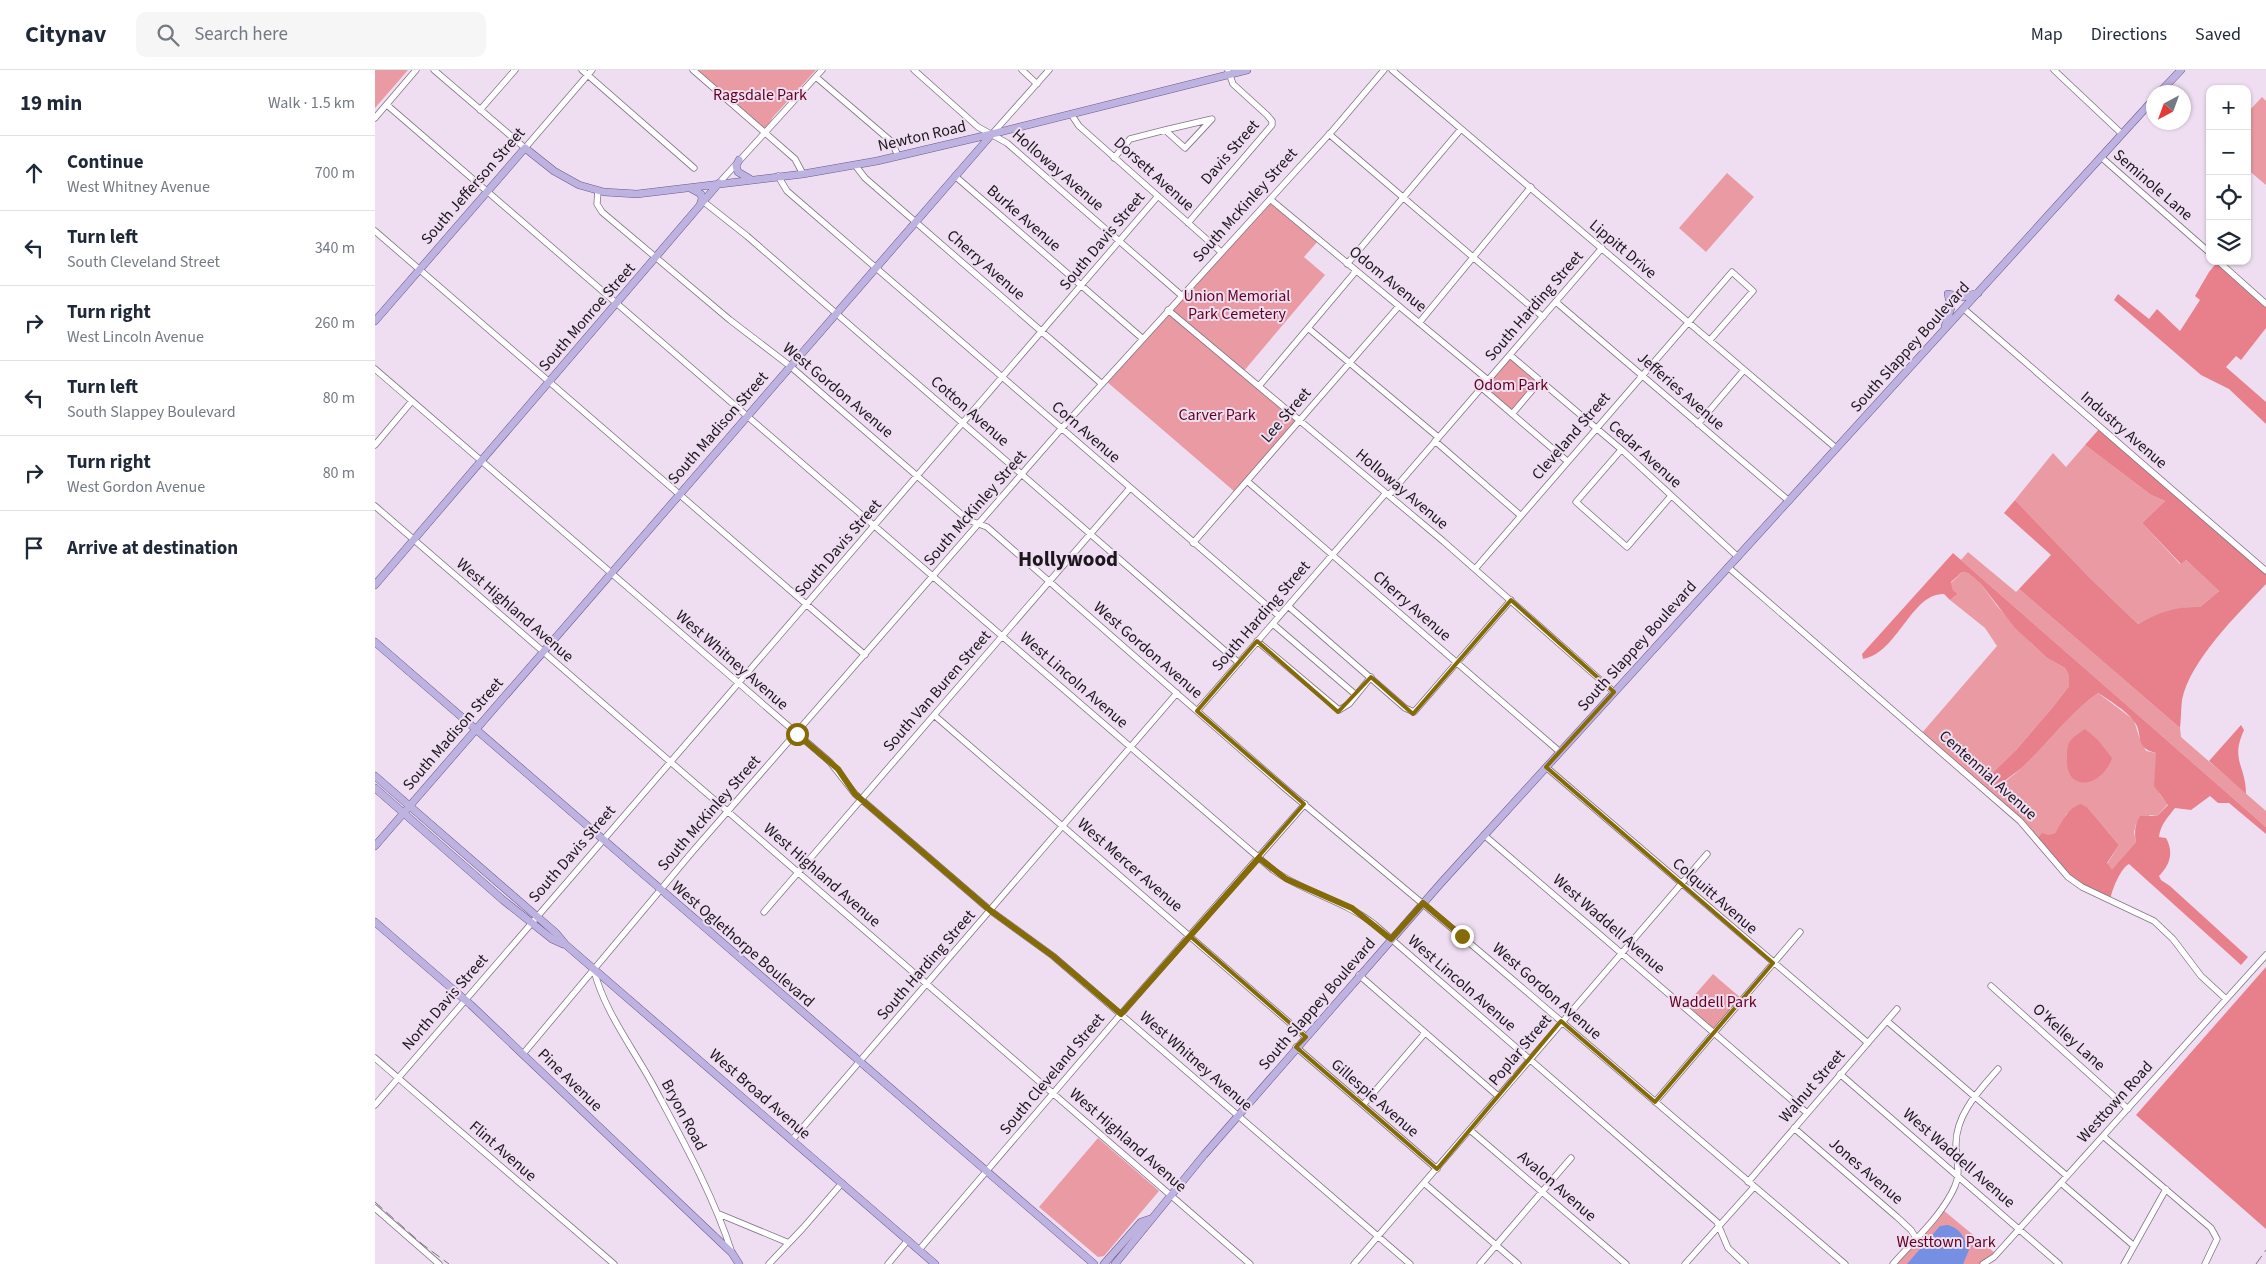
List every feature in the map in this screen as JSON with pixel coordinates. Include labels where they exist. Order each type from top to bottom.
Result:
[{"type":"main road","name":"Newton Road","points":[[598,191],[630,194],[690,188],[803,174],[855,165],[992,134],[1229,72],[1247,70]]},
{"type":"main road","points":[[2167,85],[2181,70]]},
{"type":"main road","name":"South Slappey Boulevard","points":[[1115,1264],[1147,1227],[1150,1219],[1238,1115],[1423,903],[2146,108]]},
{"type":"main road","name":"South Madison Street","points":[[375,846],[992,134]]},
{"type":"main road","points":[[525,148],[567,179],[598,191]]},
{"type":"main road","name":"South Jefferson Street","points":[[375,321],[525,148]]},
{"type":"main road","points":[[739,160],[736,166],[738,172],[753,179]]},
{"type":"main road","name":"South Monroe Street","points":[[375,585],[719,183]]},
{"type":"main road","points":[[690,188],[702,196],[702,204]]},
{"type":"main road","points":[[1943,331],[1951,308],[1948,294],[1963,297],[1979,292]]},
{"type":"main road","name":"West Oglethorpe Boulevard","points":[[375,642],[1094,1264]]},
{"type":"main road","name":"West Broad Avenue","points":[[375,776],[534,920]]},
{"type":"main road","name":"West Broad Avenue","points":[[375,788],[534,920],[556,933],[566,945],[594,970],[935,1264]]},
{"type":"main road","name":"Pine Avenue","points":[[375,922],[466,1000],[732,1253],[739,1264]]},
{"type":"main road","name":"South Slappey Boulevard","points":[[1104,1264],[1141,1222],[1150,1219]]},
{"type":"street","points":[[375,118],[417,70]]},
{"type":"street","points":[[435,70],[525,148]]},
{"type":"street","points":[[480,110],[515,70]]},
{"type":"street","points":[[582,70],[590,72],[694,168]]},
{"type":"street","points":[[693,70],[795,159],[803,174]]},
{"type":"street","name":"South Monroe Street","points":[[719,183],[822,70]]},
{"type":"street","name":"Holloway Avenue","points":[[914,70],[978,127],[1007,142],[1181,295]]},
{"type":"street","points":[[1022,70],[1037,84]]},
{"type":"street","name":"South Madison Street","points":[[992,134],[1049,70]]},
{"type":"street","name":"South McKinley Street","points":[[523,1054],[660,890],[1061,429],[1329,134],[1384,70]]},
{"type":"street","name":"Lippitt Drive","points":[[1392,70],[1836,448]]},
{"type":"street","points":[[2053,70],[2122,134]]},
{"type":"street","name":"South Jefferson Street","points":[[525,148],[590,72]]},
{"type":"street","name":"Davis Street","points":[[1188,223],[1269,129],[1272,121],[1233,84],[1229,72]]},
{"type":"street","points":[[816,77],[892,142],[898,156]]},
{"type":"street","name":"West Lincoln Avenue","points":[[387,104],[1259,858],[1286,879],[1352,908],[1391,939],[1706,1211],[1720,1226],[1728,1248],[1745,1264]]},
{"type":"street","name":"Dorsett Avenue","points":[[1071,114],[1079,126],[1221,252]]},
{"type":"street","points":[[1114,158],[1130,139],[1165,130],[1212,119],[1185,148],[1165,130]]},
{"type":"street","points":[[1347,264],[1461,129]]},
{"type":"street","points":[[1329,134],[1543,317]]},
{"type":"street","name":"Seminole Lane","points":[[2101,158],[2206,250]]},
{"type":"street","name":"Cherry Avenue","points":[[855,165],[865,178],[915,223],[1101,384]]},
{"type":"street","name":"Corn Avenue","points":[[778,176],[787,191],[1279,616]]},
{"type":"street","name":"Burke Avenue","points":[[955,176],[1143,339]]},
{"type":"street","points":[[1419,323],[1531,187]]},
{"type":"street","name":"West Gordon Avenue","points":[[598,191],[597,204],[602,212],[729,320],[790,366],[968,520],[978,526],[987,527],[1305,804],[1845,1264]]},
{"type":"street","name":"South Davis Street","points":[[534,920],[1158,196]]},
{"type":"street","name":"Odom Avenue","points":[[1270,199],[1488,380]]},
{"type":"street","name":"Cotton Avenue","points":[[702,204],[747,236],[1239,663]]},
{"type":"street","points":[[375,231],[865,655]]},
{"type":"street","name":"South Harding Street","points":[[1197,711],[1332,555],[1482,388],[1602,248]]},
{"type":"street","points":[[2223,265],[2266,304]]},
{"type":"street","points":[[1259,386],[1356,272]]},
{"type":"street","name":"Cleveland Street","points":[[1475,569],[1732,272],[1753,290],[1710,340]]},
{"type":"street","name":"Jefferies Avenue","points":[[1556,302],[1789,501]]},
{"type":"street","name":"Lee Street","points":[[1193,543],[1399,306]]},
{"type":"street","name":"Industry Avenue","points":[[1964,309],[2266,571]]},
{"type":"street","name":"Holloway Avenue","points":[[1168,310],[1475,569],[1614,692]]},
{"type":"street","points":[[1308,328],[1437,439],[1520,515]]},
{"type":"street","name":"Cedar Avenue","points":[[1509,355],[1621,450],[1738,556]]},
{"type":"street","name":"West Whitney Avenue","points":[[375,369],[838,769],[850,788],[991,911],[1053,956],[1410,1264]]},
{"type":"street","points":[[1699,424],[1744,370]]},
{"type":"street","points":[[1512,414],[1540,382]]},
{"type":"street","points":[[1482,388],[1567,461]]},
{"type":"street","points":[[375,445],[412,401]]},
{"type":"street","points":[[1621,450],[1576,502],[1627,547],[1671,496]]},
{"type":"street","name":"Cherry Avenue","points":[[1247,481],[1560,752]]},
{"type":"street","name":"South Van Buren Street","points":[[764,912],[1130,488]]},
{"type":"street","name":"West Highland Avenue","points":[[375,506],[1250,1264]]},
{"type":"street","name":"Centennial Avenue","points":[[1728,567],[2020,821],[2068,878],[2101,896],[2141,914],[2163,928],[2201,976],[2226,999]]},
{"type":"street","points":[[1288,606],[1409,711],[1414,712],[1511,600]]},
{"type":"street","points":[[1273,624],[1356,695]]},
{"type":"street","points":[[1257,642],[1335,709],[1343,708],[1371,678]]},
{"type":"street","name":"South Harding Street","points":[[792,1140],[1177,693]]},
{"type":"street","name":"West Mercer Avenue","points":[[934,715],[1306,1037]]},
{"type":"street","name":"Colquitt Avenue","points":[[1546,767],[1868,1044]]},
{"type":"street","name":"South Cleveland Street","points":[[919,1250],[1121,1014],[1305,804]]},
{"type":"street","name":"West Waddell Avenue","points":[[1484,835],[1807,1113]]},
{"type":"street","name":"Poplar Street","points":[[1354,1264],[1437,1169],[1561,1021],[1707,854]]},
{"type":"street","name":"North Davis Street","points":[[375,1105],[534,920]]},
{"type":"street","points":[[1655,1102],[1799,932]]},
{"type":"street","name":"Westtown Road","points":[[1983,1264],[1994,1257],[2266,955]]},
{"type":"street","name":"Bryon Road","points":[[594,970],[602,993],[664,1105],[719,1214],[732,1253]]},
{"type":"street","points":[[1359,975],[1499,1096]]},
{"type":"street","points":[[602,993],[608,982]]},
{"type":"street","name":"O'Kelley Lane","points":[[1991,986],[2128,1109]]},
{"type":"street","name":"Walnut Street","points":[[1748,1182],[1897,1009]]},
{"type":"street","points":[[1887,1021],[2067,1176]]},
{"type":"street","points":[[1363,1105],[1425,1033]]},
{"type":"street","name":"Gillespie Avenue","points":[[1296,1048],[1437,1169]]},
{"type":"street","name":"Flint Avenue","points":[[375,1058],[614,1264]]},
{"type":"street","points":[[1893,1264],[1947,1202],[1958,1175],[1957,1133],[1968,1105],[1998,1069]]},
{"type":"street","name":"West Waddell Avenue","points":[[1840,1074],[2059,1264]]},
{"type":"street","name":"Jones Avenue","points":[[1794,1128],[1897,1217],[1911,1230],[1916,1238]]},
{"type":"street","name":"Avalon Avenue","points":[[1470,1130],[1626,1264]]},
{"type":"street","points":[[2103,1136],[2211,1228],[2217,1237],[2216,1244],[2205,1264]]},
{"type":"street","points":[[1480,1264],[1571,1158]]},
{"type":"street","points":[[769,1264],[842,1183]]},
{"type":"street","points":[[1424,1183],[1518,1264]]},
{"type":"street","points":[[2061,1183],[2134,1246]]},
{"type":"street","points":[[1685,1264],[1754,1187]]},
{"type":"street","points":[[2124,1264],[2166,1190]]},
{"type":"street","points":[[376,1210],[439,1264]]},
{"type":"street","points":[[719,1214],[789,1243]]},
{"type":"street","points":[[888,1264],[907,1240]]},
{"type":"highlighted area","points":[[1511,600],[1614,692],[1546,767],[1773,963],[1655,1102],[1561,1021],[1437,1169],[1296,1047],[1306,1037],[1190,936],[1304,804],[1197,711],[1257,641],[1338,712],[1371,677],[1413,714]]},
{"type":"green space","points":[[375,70],[408,70],[375,108]]},
{"type":"green space","name":"Ragsdale Park","points":[[694,70],[816,70],[773,117],[764,132]]},
{"type":"green space","points":[[2262,97],[2266,101],[2266,185],[2251,172],[2251,109]]},
{"type":"green space","points":[[1727,173],[1754,197],[1706,252],[1679,228]]},
{"type":"green space","name":"Union Memorial Park Cemetery","points":[[1270,201],[1318,241],[1304,257],[1325,275],[1243,372],[1170,310]]},
{"type":"green space","name":"Carver Park","points":[[1168,312],[1297,421],[1235,492],[1106,381]]},
{"type":"green space","name":"Odom Park","points":[[1510,356],[1539,382],[1512,413],[1483,387]]},
{"type":"green space","points":[[2085,445],[2151,495],[2165,501],[2142,523],[2180,564],[2186,560],[2219,591],[2200,607],[2168,611],[2138,624],[2090,578],[2015,500],[2053,453],[2066,467]]},
{"type":"green space","points":[[1968,552],[2016,592],[2019,589],[2180,728],[2181,737],[2266,811],[2266,827],[1961,560]]},
{"type":"green space","points":[[1962,572],[1968,573],[1981,584],[1997,606],[2033,645],[2047,658],[2065,668],[2069,676],[2069,686],[2052,708],[2016,750],[1985,780],[1996,790],[2025,765],[2069,718],[2098,693],[2134,720],[2146,751],[2156,753],[2156,785],[2158,791],[2168,804],[2157,816],[2150,815],[2136,824],[2134,832],[2136,842],[2112,869],[2107,864],[2119,845],[2088,808],[2067,813],[2055,833],[2037,839],[1921,734],[1997,646],[1985,628],[1950,600],[1958,594],[1953,590],[1951,583]]},
{"type":"green space","name":"Waddell Park","points":[[1713,974],[1742,999],[1713,1031],[1685,1006]]},
{"type":"green space","points":[[1098,1138],[1159,1191],[1104,1256],[1098,1257],[1039,1207]]},
{"type":"green space","name":"Westtown Park","points":[[1943,1210],[1995,1253],[1981,1264],[1894,1264]]},
{"type":"shaded area","points":[[2215,265],[2222,265],[2266,304],[2266,328],[2241,360],[2236,356],[2226,367],[2266,402],[2266,424],[2229,389],[2201,375],[2114,300],[2118,294],[2149,319],[2157,309],[2180,331],[2200,300],[2195,296]]},
{"type":"shaded area","points":[[2100,428],[2266,571],[2266,584],[2229,623],[2195,669],[2182,700],[2180,728],[2019,589],[2051,555],[2004,513],[2015,500],[2090,578],[2138,624],[2168,611],[2200,607],[2219,591],[2186,560],[2181,564],[2142,523],[2165,501],[2151,495],[2085,445]]},
{"type":"shaded area","points":[[1953,553],[2266,827],[2266,834],[2229,803],[2218,803],[2210,796],[2191,810],[2175,808],[2165,821],[2159,837],[2166,838],[2170,848],[2170,858],[2159,876],[2161,880],[2248,957],[2241,965],[2129,864],[2120,875],[2110,900],[2075,882],[2037,839],[2042,833],[2048,835],[2055,833],[2068,812],[2081,804],[2088,808],[2119,845],[2107,863],[2112,869],[2136,842],[2135,828],[2140,816],[2157,816],[2168,805],[2154,786],[2156,753],[2144,747],[2136,725],[2117,705],[2098,693],[2078,709],[2025,765],[2006,780],[1996,791],[1985,780],[2016,750],[2052,708],[2069,686],[2069,676],[2065,668],[2047,658],[2015,628],[1981,584],[1968,573],[1962,572],[1951,582],[1953,590],[1958,594],[1950,600],[1944,594],[1932,596],[1922,603],[1886,646],[1875,654],[1863,659],[1862,654]]},
{"type":"shaded area","points":[[2241,725],[2244,730],[2240,740],[2238,756],[2246,794],[2209,761]]},
{"type":"shaded area","points":[[2085,729],[2098,740],[2112,758],[2101,775],[2085,782],[2071,777],[2067,756],[2070,741]]},
{"type":"shaded area","points":[[2266,967],[2266,1229],[2136,1115]]},
{"type":"water","points":[[1948,1225],[1961,1234],[1969,1250],[1963,1264],[1907,1264],[1940,1226]]},
{"type":"railway","points":[[375,1202],[422,1244],[449,1264]]},
{"type":"railway","points":[[2256,1264],[2266,1250]]},
{"type":"district","name":"Hollywood","points":[[1068,559]]},
{"type":"route","points":[[797,734],[838,769],[855,794],[991,911],[1053,956],[1121,1014],[1259,858],[1273,870],[1299,886],[1352,908],[1391,939],[1423,903],[1462,936]]}]
